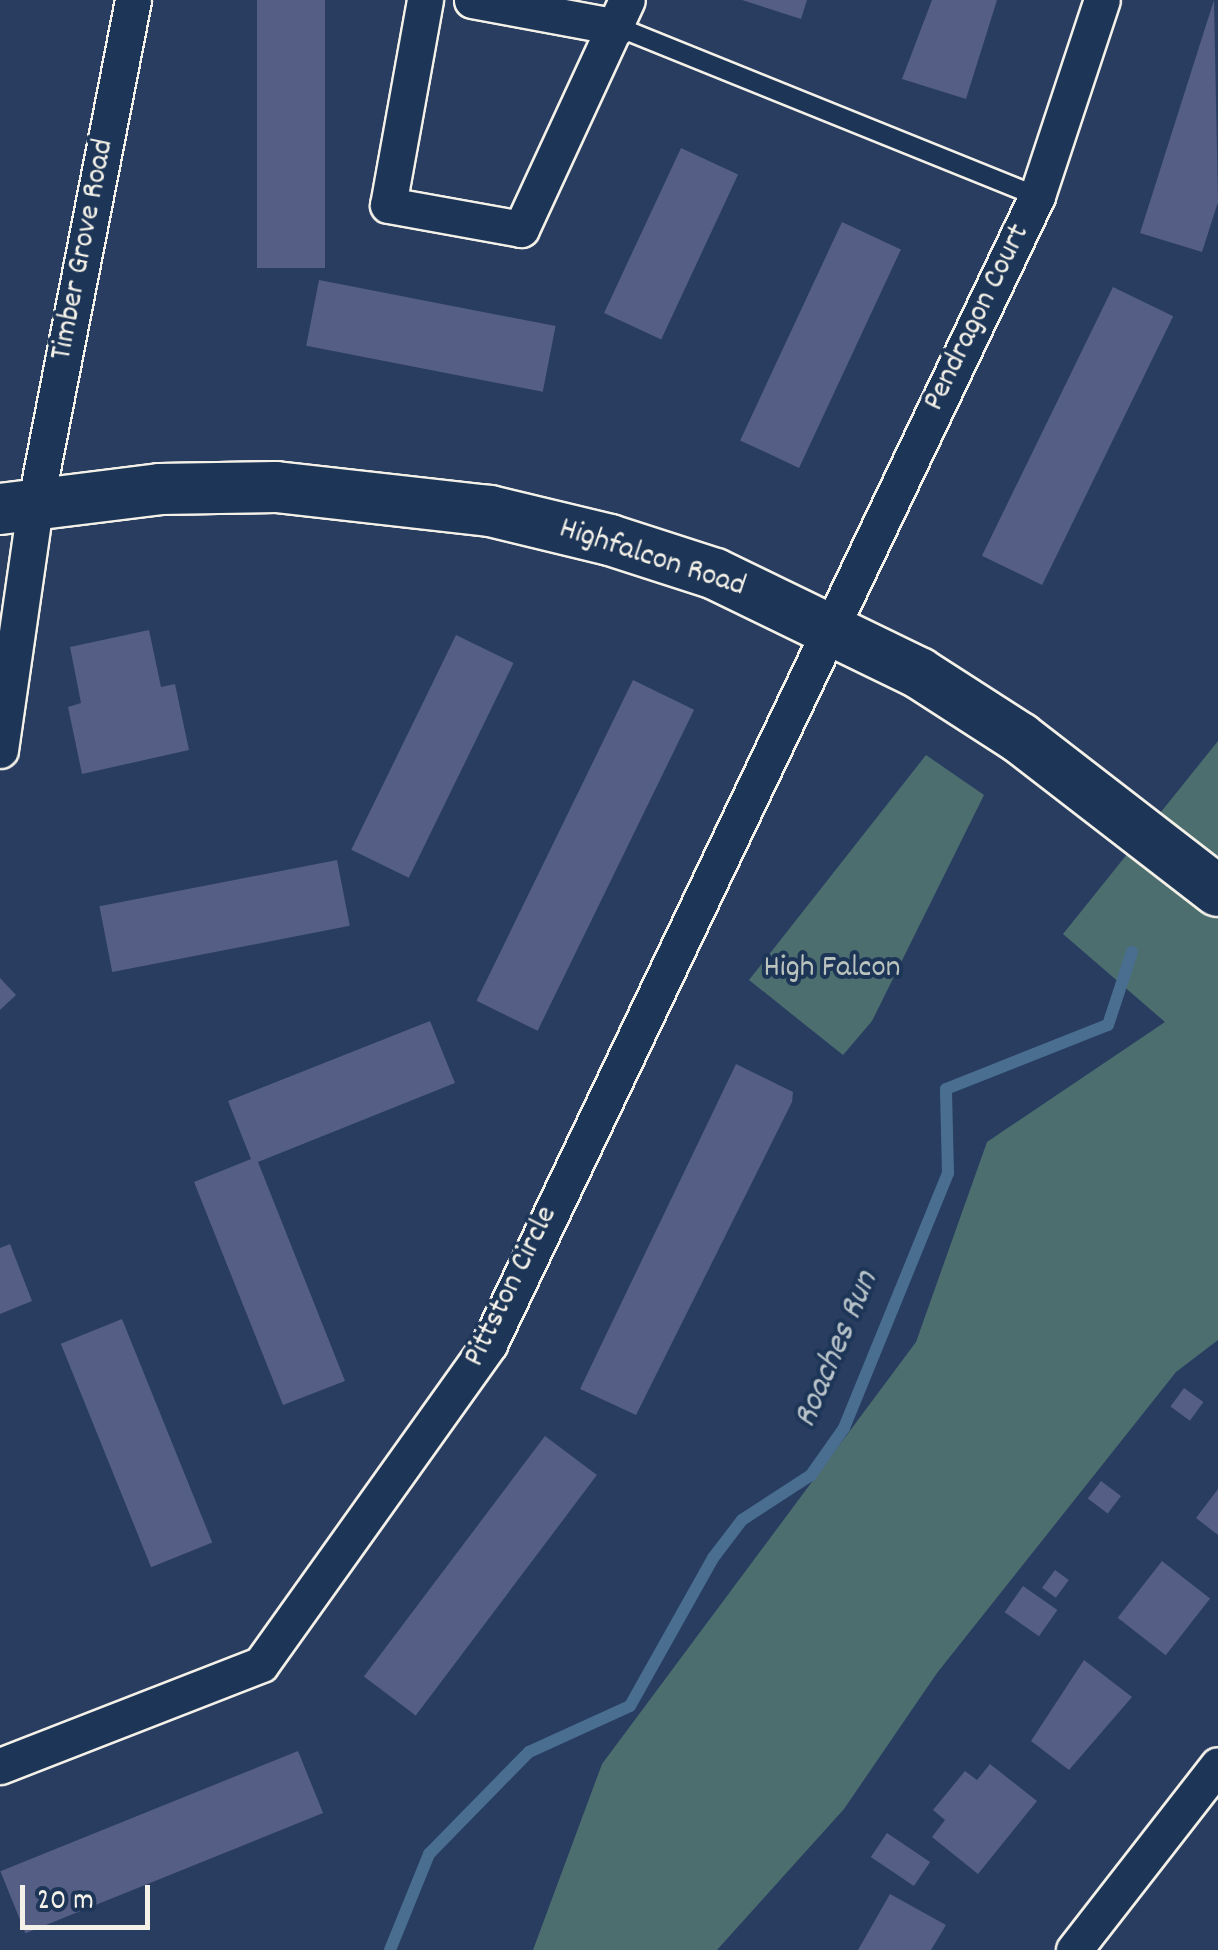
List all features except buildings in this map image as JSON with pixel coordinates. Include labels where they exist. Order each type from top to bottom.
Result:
[{"type":"street","name":"Timber Grove Road","points":[[18,504],[133,0]]},
{"type":"street","points":[[426,0],[388,205],[521,230],[623,14],[472,0]]},
{"type":"street","name":"Pendragon Court","points":[[828,625],[1037,196],[1102,0]]},
{"type":"street","name":"Highfalcon Road","points":[[18,504],[276,487],[490,511],[716,574],[828,625],[1020,738],[1218,891]]},
{"type":"street","points":[[0,750],[18,504]]},
{"type":"street","name":"Pittston Circle","points":[[0,1766],[261,1664],[443,1415],[489,1344],[828,625]]},
{"type":"street","points":[[1074,1950],[1218,1764]]},
{"type":"lane","points":[[623,14],[1037,196]]},
{"type":"green space","points":[[1218,741],[1218,1340],[1176,1372],[937,1673],[844,1809],[717,1950],[533,1950],[602,1764],[916,1342],[987,1142],[1165,1022],[1063,934]]},
{"type":"green space","name":"High Falcon","points":[[926,755],[984,795],[872,1021],[843,1055],[749,980]]},
{"type":"waterway","name":"Roaches Run","points":[[390,1950],[429,1854],[529,1752],[630,1706],[713,1558],[742,1520],[811,1475],[844,1428],[948,1173],[946,1089],[1108,1025],[1132,952]]}]
